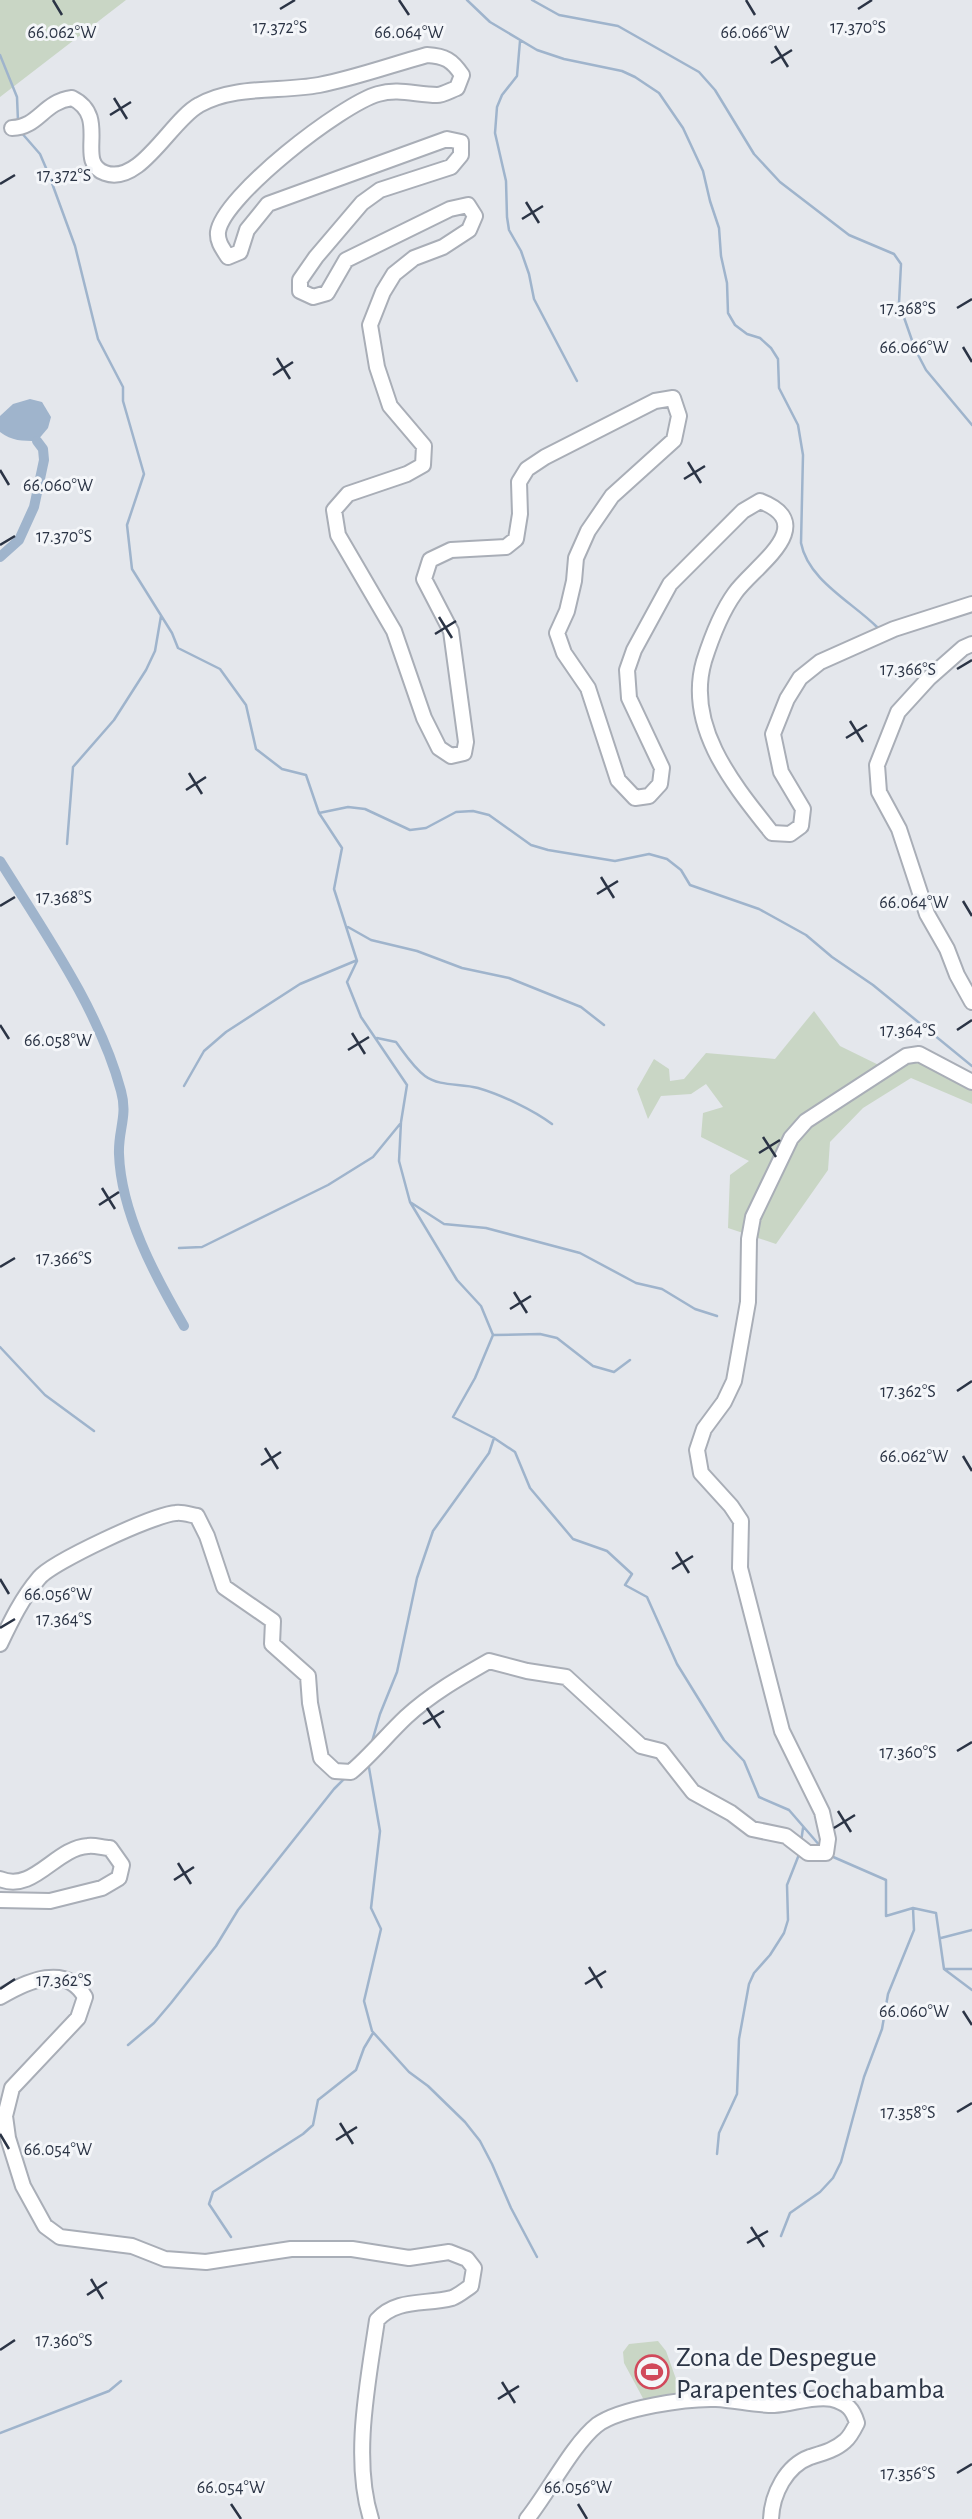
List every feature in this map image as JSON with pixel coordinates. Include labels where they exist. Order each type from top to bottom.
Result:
[{"type":"street","points":[[17,127],[54,102],[72,98],[87,108],[91,117],[90,150],[97,166],[103,173],[122,175],[135,169],[199,104],[226,95],[319,85],[427,55],[441,56],[452,61],[462,75],[457,88],[439,95],[408,91],[379,93],[342,111],[310,132],[267,170],[226,214],[218,231],[219,242],[228,257],[240,252],[247,230],[268,204],[447,139],[461,142],[461,155],[451,167],[380,190],[362,203],[316,257],[300,281],[300,290],[313,297],[327,293],[346,260],[450,209],[468,205],[475,216],[469,230],[443,247],[414,258],[394,274],[383,292],[370,325],[377,368],[390,405],[424,446],[423,465],[407,474],[348,494],[334,510],[338,535],[394,631],[424,718],[439,748],[451,756],[464,753],[466,742],[451,631],[424,579],[430,559],[451,550],[506,547],[516,540],[520,514],[519,482],[527,469],[545,457],[655,401],[673,398],[680,416],[674,440],[612,496],[588,531],[576,558],[567,611],[557,633],[564,653],[588,688],[618,780],[635,797],[649,796],[660,784],[662,768],[629,698],[627,670],[634,650],[670,584],[743,511],[760,501],[776,507],[784,520],[783,539],[767,561],[735,592],[715,632],[704,663],[700,691],[702,719],[710,740],[730,775],[772,833],[790,834],[801,826],[803,809],[781,772],[773,734],[787,699],[800,678],[820,662],[894,629],[972,604]]},
{"type":"street","points":[[972,644],[963,648],[929,678],[898,712],[877,765],[879,792],[899,829],[928,914],[972,1002]]},
{"type":"street","points":[[0,1644],[14,1614],[40,1576],[79,1552],[148,1522],[175,1512],[197,1516],[207,1536],[224,1587],[273,1622],[272,1644],[309,1676],[310,1703],[321,1758],[335,1770],[351,1772],[440,1689],[489,1661],[566,1677],[642,1746],[660,1751],[693,1792],[731,1813],[752,1829],[786,1836],[808,1853],[826,1853],[828,1839],[822,1812],[782,1731],[740,1568],[741,1521],[731,1506],[701,1474],[697,1450],[704,1429],[724,1402],[734,1381],[748,1302],[753,1217],[791,1138],[806,1121],[906,1056],[919,1054],[972,1082]]},
{"type":"street","points":[[0,1879],[8,1882],[27,1880],[59,1857],[87,1846],[110,1848],[122,1865],[119,1878],[102,1888],[50,1901],[0,1900]]},
{"type":"street","points":[[0,1997],[36,1979],[57,1977],[71,1980],[85,1997],[78,2018],[12,2088],[5,2116],[8,2138],[23,2186],[45,2226],[60,2237],[132,2246],[166,2259],[206,2262],[291,2249],[352,2249],[409,2258],[449,2252],[467,2259],[474,2268],[471,2286],[454,2298],[412,2303],[384,2312],[377,2320],[363,2418],[365,2499],[371,2519]]},
{"type":"street","points":[[527,2519],[585,2437],[598,2425],[615,2416],[692,2400],[715,2399],[773,2405],[829,2398],[844,2403],[854,2411],[858,2423],[847,2440],[792,2468],[784,2478],[771,2507],[771,2519]]},
{"type":"green space","points":[[0,0],[126,0],[0,97]]},
{"type":"green space","points":[[814,1011],[840,1046],[895,1073],[909,1062],[926,1063],[972,1089],[972,1104],[911,1078],[863,1108],[830,1142],[828,1170],[776,1244],[728,1228],[730,1175],[749,1161],[701,1137],[703,1113],[723,1107],[706,1084],[691,1094],[661,1096],[648,1119],[637,1089],[654,1059],[669,1069],[670,1081],[684,1079],[706,1053],[775,1059]]},
{"type":"green space","name":"Zona de Despegue Parapentes Cochabamba","points":[[658,2341],[666,2351],[681,2393],[645,2402],[624,2363],[623,2352],[629,2344]]},
{"type":"water","points":[[30,399],[42,402],[51,417],[48,428],[37,441],[17,440],[0,432],[0,416],[13,404]]},
{"type":"waterway","points":[[467,0],[490,22],[537,50],[564,59],[622,71],[635,77],[659,93],[683,128],[703,171],[719,228],[727,283],[728,313],[735,325],[747,334],[760,338],[778,359],[779,388],[798,425],[803,455],[801,543],[805,556],[832,590],[877,627]]},
{"type":"waterway","points":[[532,0],[559,15],[618,26],[699,72],[715,90],[754,154],[780,182],[849,235],[894,254],[901,264],[899,303],[915,349],[926,370],[972,425]]},
{"type":"waterway","points":[[520,41],[517,76],[502,95],[497,107],[495,133],[506,181],[509,230],[521,251],[534,299],[577,381]]},
{"type":"waterway","points":[[0,55],[17,97],[18,121]]},
{"type":"waterway","points":[[20,131],[40,154],[49,175],[75,246],[98,339],[123,387],[123,401],[144,474],[127,525],[132,569],[172,633],[178,648],[220,669],[246,705],[256,749],[282,769],[306,775],[319,813],[342,848],[334,889],[357,961],[347,982],[361,1017],[407,1085],[399,1161],[410,1202],[457,1280],[481,1306],[493,1335],[475,1378],[453,1417],[515,1452],[530,1488],[573,1539],[607,1551],[632,1574],[625,1585],[647,1597],[677,1664],[724,1740],[744,1761],[759,1797],[789,1810],[821,1847]]},
{"type":"waterway","points":[[0,557],[19,540],[34,507],[44,460],[43,449],[37,441]]},
{"type":"waterway","points":[[67,844],[73,767],[114,720],[146,670],[155,651],[161,616]]},
{"type":"waterway","points":[[319,813],[348,807],[365,809],[410,830],[426,828],[456,812],[473,811],[489,815],[531,845],[548,850],[615,861],[649,854],[667,859],[681,870],[690,885],[759,909],[806,935],[873,985],[972,1066]]},
{"type":"waterway","points":[[0,861],[69,972],[112,1061],[123,1100],[119,1154],[126,1199],[151,1265],[184,1326]]},
{"type":"waterway","points":[[348,927],[371,940],[417,951],[462,968],[509,978],[581,1007],[604,1025]]},
{"type":"waterway","points":[[184,1086],[204,1051],[226,1032],[300,984],[355,961]]},
{"type":"waterway","points":[[377,1038],[396,1042],[417,1069],[431,1079],[487,1091],[527,1108],[552,1124]]},
{"type":"waterway","points":[[179,1248],[202,1247],[328,1185],[373,1157],[400,1124]]},
{"type":"waterway","points":[[410,1202],[444,1224],[486,1228],[580,1253],[636,1283],[662,1289],[695,1309],[717,1316]]},
{"type":"waterway","points":[[494,1335],[540,1334],[557,1338],[593,1366],[614,1372],[630,1360]]},
{"type":"waterway","points":[[0,1347],[45,1395],[94,1431]]},
{"type":"waterway","points":[[371,1745],[397,1672],[417,1578],[433,1531],[489,1453],[494,1438]]},
{"type":"waterway","points":[[368,1762],[380,1831],[371,1908],[381,1929],[364,2001],[372,2031],[409,2072],[428,2086],[465,2122],[480,2141],[537,2257]]},
{"type":"waterway","points":[[128,2045],[154,2023],[171,2003],[216,1946],[238,1910],[346,1777]]},
{"type":"waterway","points":[[801,1842],[803,1828]]},
{"type":"waterway","points":[[717,2154],[719,2133],[737,2094],[739,2039],[749,1984],[754,1973],[784,1933],[788,1920],[787,1885],[800,1852]]},
{"type":"waterway","points":[[831,1856],[886,1880],[886,1916],[913,1908],[936,1913],[944,1969],[972,1990]]},
{"type":"waterway","points":[[781,2236],[790,2213],[820,2192],[833,2178],[841,2162],[864,2077],[882,2029],[888,1994],[914,1930],[913,1908]]},
{"type":"waterway","points":[[941,1938],[972,1930]]},
{"type":"waterway","points":[[944,1969],[972,1969]]},
{"type":"waterway","points":[[231,2237],[209,2204],[213,2192],[313,2125],[318,2100],[356,2070],[373,2033]]},
{"type":"waterway","points":[[0,2433],[109,2391],[121,2381]]},
{"type":"place","name":"Zona de Despegue Parapentes Cochabamba","points":[[652,2372]]}]
